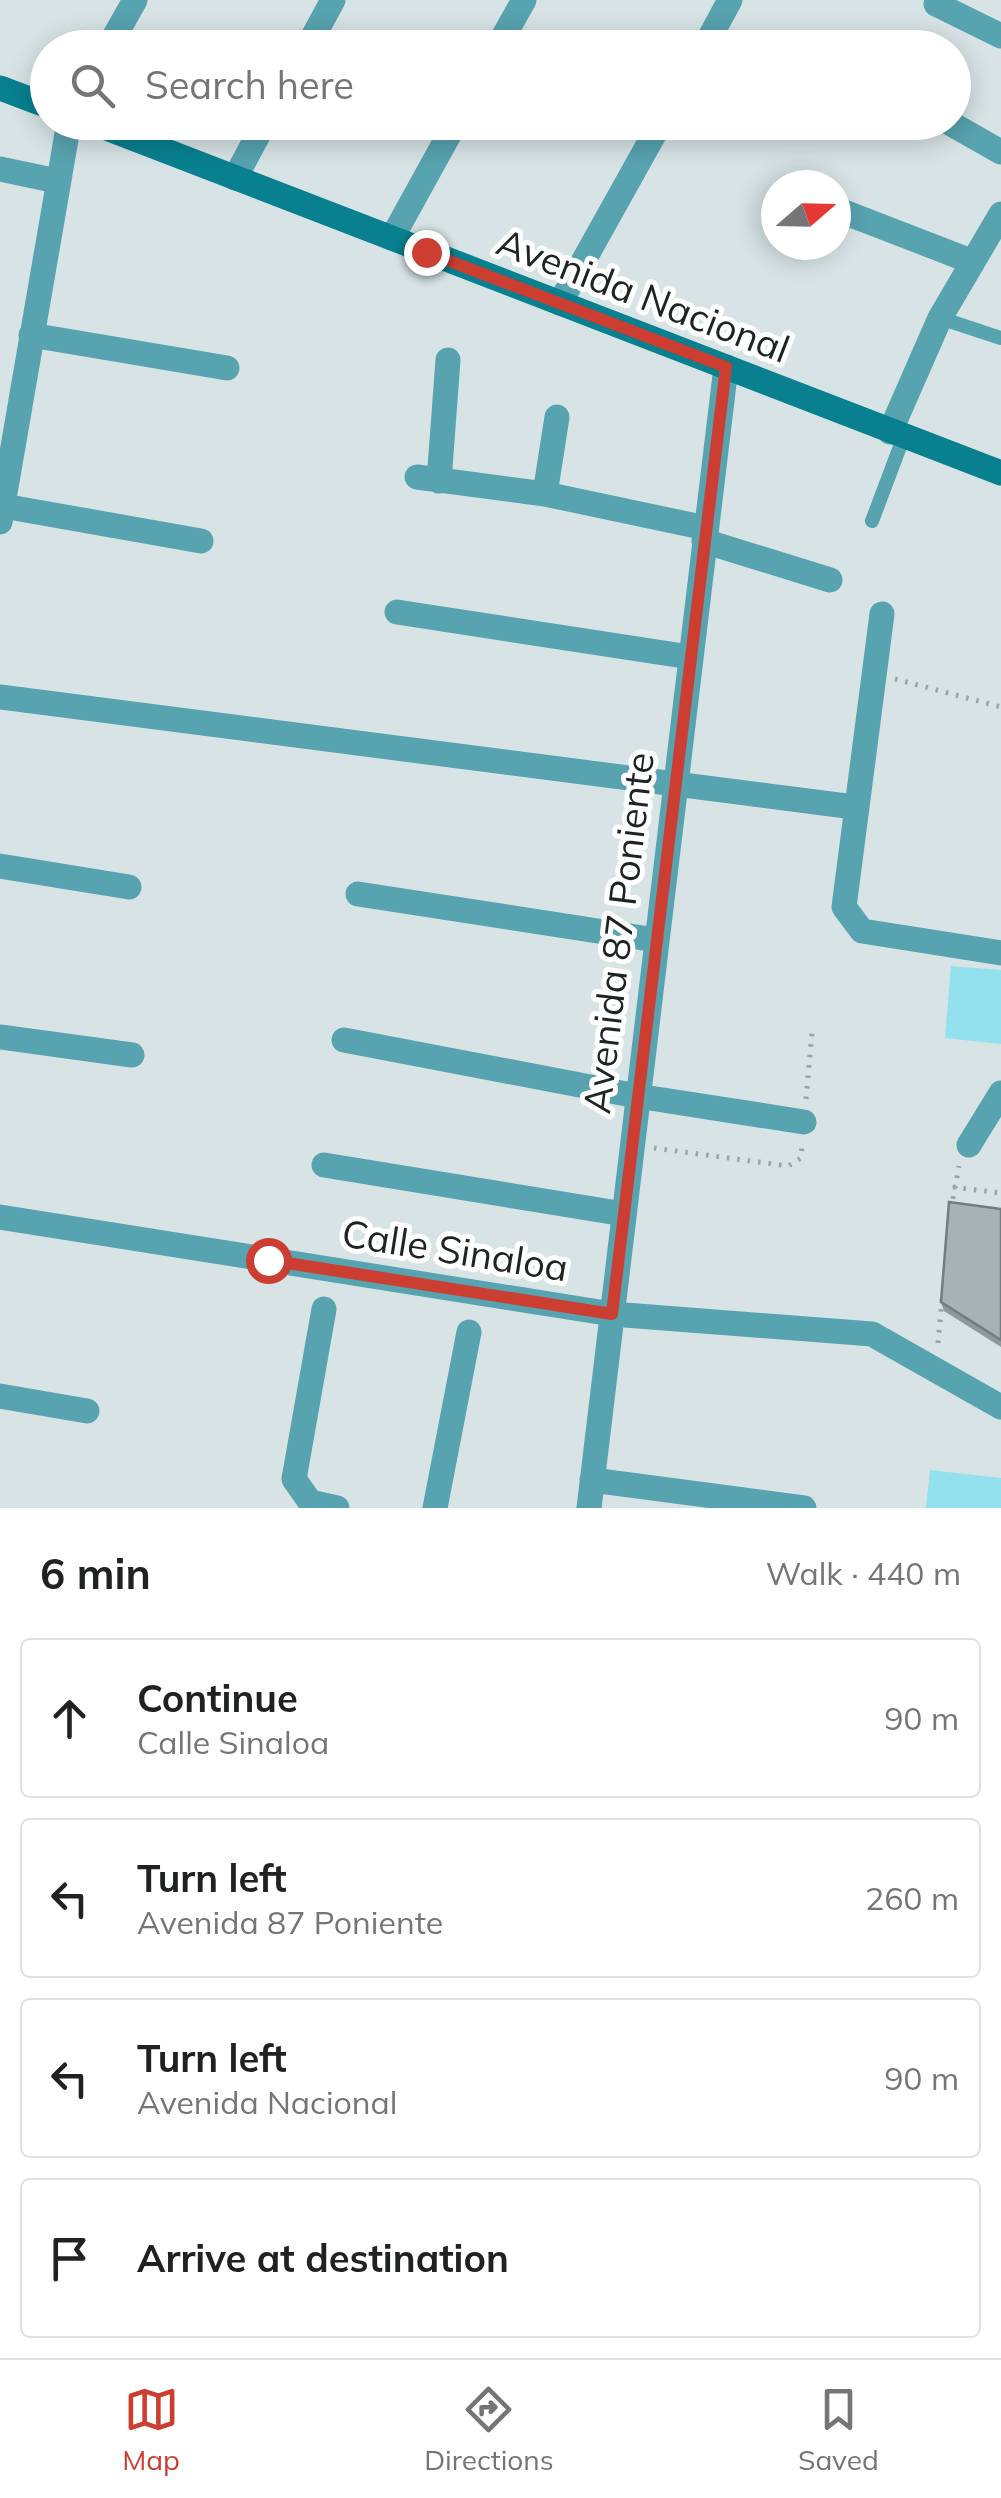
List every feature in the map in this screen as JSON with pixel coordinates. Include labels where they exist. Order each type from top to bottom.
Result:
[{"type":"main road","points":[[0,88],[30,99]]},
{"type":"main road","name":"Avenida Nacional","points":[[136,140],[1001,473]]},
{"type":"street","points":[[118,30],[135,0]]},
{"type":"street","points":[[317,30],[333,0]]},
{"type":"street","points":[[508,30],[524,0]]},
{"type":"street","points":[[714,30],[730,0]]},
{"type":"street","points":[[936,4],[1001,36]]},
{"type":"street","points":[[971,135],[1001,152]]},
{"type":"street","points":[[66,140],[1,514],[201,541]]},
{"type":"street","points":[[234,178],[255,140]]},
{"type":"street","points":[[392,238],[446,140]]},
{"type":"street","points":[[560,303],[652,140]]},
{"type":"street","points":[[0,170],[58,181]]},
{"type":"street","points":[[897,434],[940,318],[1001,214]]},
{"type":"street","points":[[851,215],[974,262]]},
{"type":"street","points":[[31,336],[227,368]]},
{"type":"street","points":[[448,360],[428,478],[545,494],[705,535],[830,580]]},
{"type":"street","name":"Avenida 87 Poniente","points":[[589,1508],[726,367]]},
{"type":"street","points":[[545,494],[557,417]]},
{"type":"street","points":[[397,612],[690,658]]},
{"type":"street","points":[[882,614],[844,907],[862,931],[1001,953]]},
{"type":"street","points":[[0,697],[854,808]]},
{"type":"street","points":[[0,866],[129,887]]},
{"type":"street","points":[[358,894],[656,940]]},
{"type":"street","points":[[0,1037],[132,1055]]},
{"type":"street","points":[[344,1040],[637,1096],[804,1122]]},
{"type":"street","points":[[969,1145],[1001,1093]]},
{"type":"street","points":[[324,1165],[624,1214]]},
{"type":"street","name":"Calle Sinaloa","points":[[0,1217],[612,1314],[872,1334],[1001,1407]]},
{"type":"street","points":[[324,1309],[294,1479],[310,1502],[336,1508]]},
{"type":"street","points":[[435,1508],[469,1332]]},
{"type":"street","points":[[0,1396],[87,1411]]},
{"type":"street","points":[[592,1480],[804,1508]]},
{"type":"lane","points":[[940,318],[1001,338]]},
{"type":"lane","points":[[872,521],[897,434]]},
{"type":"path","points":[[873,673],[1001,707]]},
{"type":"path","points":[[949,1224],[953,1187],[969,1145]]},
{"type":"path","points":[[649,1148],[788,1166],[801,1158]]},
{"type":"path","points":[[953,1187],[1001,1193]]},
{"type":"path","points":[[935,1372],[942,1298]]},
{"type":"shaded area","points":[[951,966],[1001,970],[1001,1044],[945,1038]]},
{"type":"shaded area","points":[[930,1470],[1001,1478],[1001,1508],[926,1508]]},
{"type":"building","points":[[949,1202],[1001,1209],[1001,1340],[941,1302]]},
{"type":"route","points":[[268,1260],[612,1314],[726,367],[426,252]]}]
